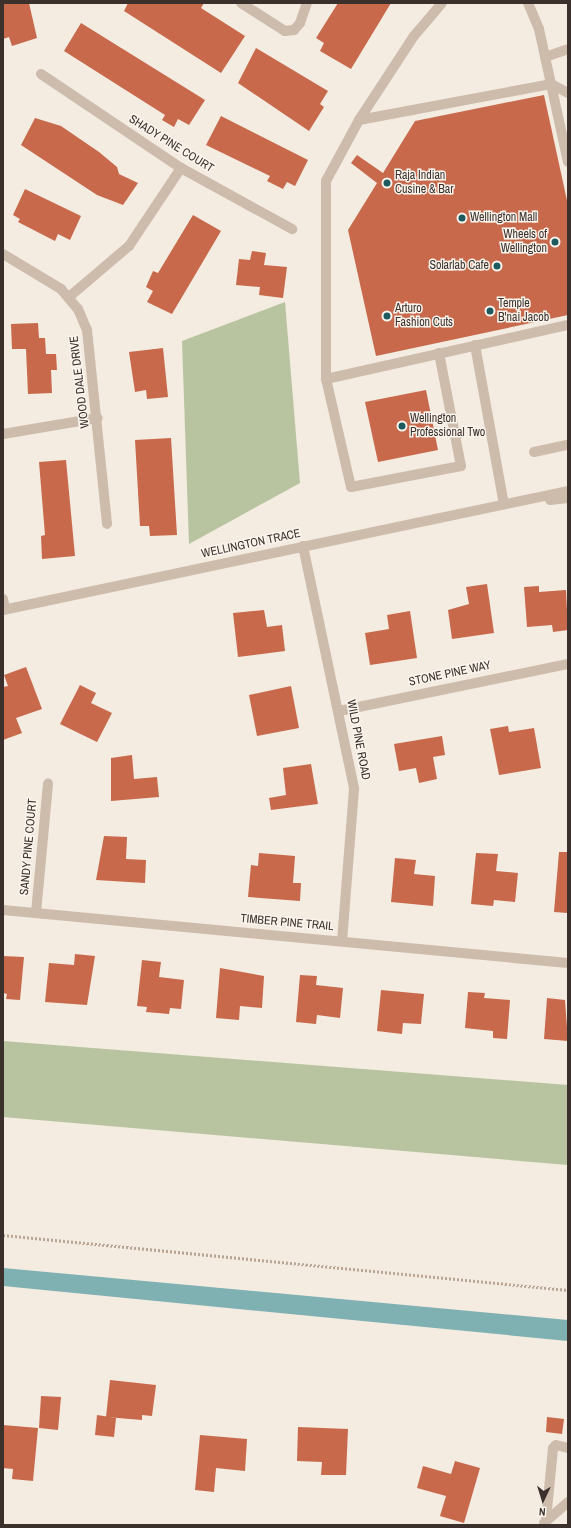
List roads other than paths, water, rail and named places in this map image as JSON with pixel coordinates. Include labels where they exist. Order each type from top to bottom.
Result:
[{"type":"street","points":[[241,3],[285,31],[294,30],[300,23],[307,3]]},
{"type":"street","points":[[439,353],[461,466],[351,487],[326,379],[326,181],[359,120],[414,36],[442,3]]},
{"type":"street","points":[[528,3],[539,29],[566,145],[568,162]]},
{"type":"street","points":[[545,57],[568,49]]},
{"type":"street","name":"SHADY PINE COURT","points":[[41,74],[181,168],[292,228]]},
{"type":"street","points":[[359,120],[551,84],[568,93]]},
{"type":"street","points":[[69,297],[129,246],[181,168]]},
{"type":"street","name":"WOOD DALE DRIVE","points":[[3,254],[43,275],[69,297],[83,319],[90,341],[108,524]]},
{"type":"street","points":[[326,379],[568,325]]},
{"type":"street","points":[[475,345],[504,504]]},
{"type":"street","points":[[3,434],[98,418]]},
{"type":"street","points":[[534,452],[568,445]]},
{"type":"street","name":"WELLINGTON TRACE","points":[[4,609],[568,491]]},
{"type":"street","name":"WELLINGTON TRACE","points":[[504,504],[568,498]]},
{"type":"street","name":"WILD PINE ROAD","points":[[304,546],[339,711],[354,795],[342,941]]},
{"type":"street","points":[[3,599],[4,609]]},
{"type":"street","name":"STONE PINE WAY","points":[[339,711],[568,664]]},
{"type":"street","name":"SANDY PINE COURT","points":[[36,913],[48,784]]},
{"type":"street","name":"TIMBER PINE TRAIL","points":[[3,910],[568,963]]},
{"type":"street","points":[[545,1523],[553,1448],[556,1445],[568,1448]]},
{"type":"street","points":[[545,1523],[568,1502]]},
{"type":"water","points":[[3,1268],[568,1320],[568,1341],[3,1286]]},
{"type":"place","name":"Raja Indian Cusine & Bar","points":[[387,183]]},
{"type":"place","name":"Wellington Mall","points":[[462,218]]},
{"type":"place","name":"Wheels of Wellington","points":[[555,242]]},
{"type":"place","name":"Solarlab Cafe","points":[[497,266]]},
{"type":"place","name":"Temple B'nai Jacob","points":[[490,311]]},
{"type":"place","name":"Arturo Fashion Cuts","points":[[387,316]]},
{"type":"place","name":"Wellington Professional Two","points":[[402,426]]}]
